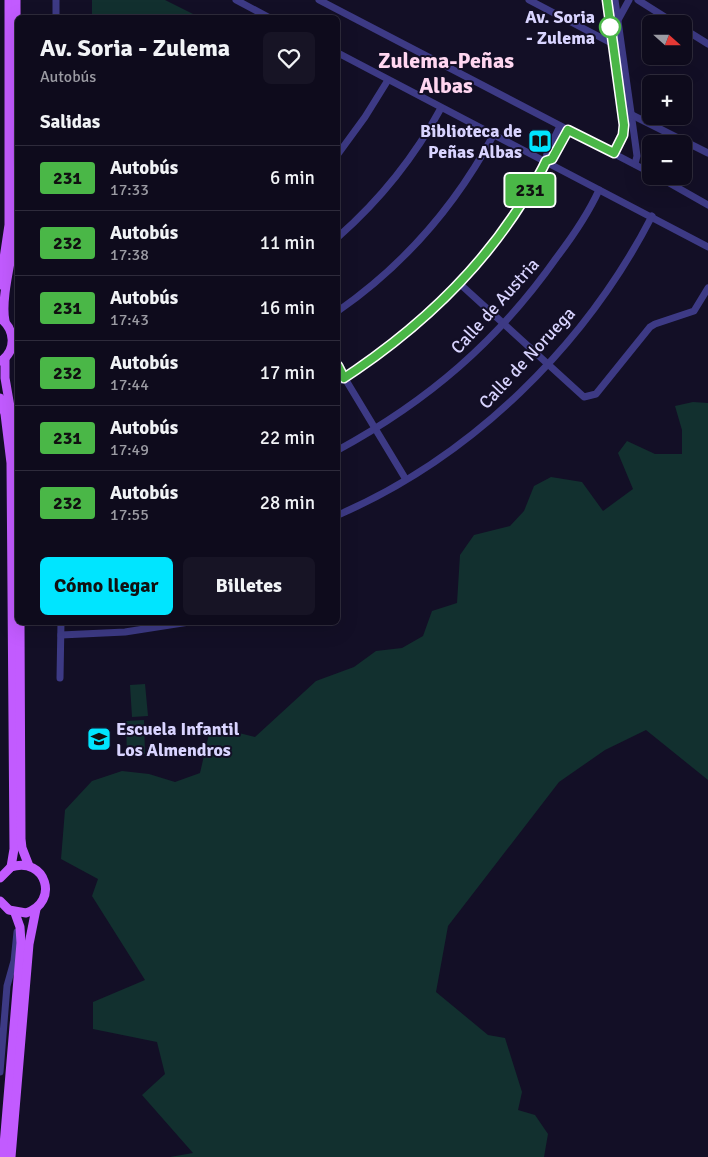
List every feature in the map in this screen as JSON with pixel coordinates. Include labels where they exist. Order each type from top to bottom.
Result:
[{"type":"main road","points":[[0,285],[9,225],[8,0]]},
{"type":"main road","points":[[16,0],[16,15]]},
{"type":"main road","points":[[15,226],[13,255],[3,302],[2,319],[14,331],[5,378],[15,436]]},
{"type":"main road","points":[[0,398],[5,414],[11,463],[14,849],[11,867]]},
{"type":"main road","points":[[16,917],[36,908],[44,898],[45,886],[40,874],[29,866],[21,840],[20,625]]},
{"type":"main road","points":[[1,874],[11,867],[29,866]]},
{"type":"main road","points":[[0,901],[16,917],[21,943],[3,1157]]},
{"type":"main road","points":[[11,1157],[28,944],[36,908]]},
{"type":"street","points":[[56,0],[56,15]]},
{"type":"street","points":[[236,0],[264,15]]},
{"type":"street","points":[[319,0],[642,168]]},
{"type":"street","points":[[529,0],[612,42],[623,52]]},
{"type":"street","points":[[606,0],[623,114],[623,135],[614,153]]},
{"type":"street","points":[[615,0],[637,156],[635,164]]},
{"type":"street","points":[[618,21],[629,0]]},
{"type":"street","points":[[638,0],[662,15]]},
{"type":"street","points":[[692,34],[708,44]]},
{"type":"street","points":[[612,42],[620,35]]},
{"type":"street","points":[[340,54],[708,247]]},
{"type":"street","points":[[340,151],[365,117],[388,80]]},
{"type":"street","points":[[340,235],[369,210],[394,180],[422,141],[441,108]]},
{"type":"street","points":[[623,114],[631,113],[708,153]]},
{"type":"street","points":[[340,381],[408,333],[460,284],[513,218],[546,161],[546,156],[560,126]]},
{"type":"street","points":[[546,161],[552,159],[568,130]]},
{"type":"street","points":[[340,309],[380,279],[443,215],[473,172],[494,134]]},
{"type":"street","points":[[673,185],[708,205]]},
{"type":"street","name":"Calle de Austria","points":[[340,449],[376,429],[460,368],[504,325],[551,267],[572,237],[599,190]]},
{"type":"street","name":"Calle de Noruega","points":[[340,513],[405,478],[483,425],[508,404],[572,335],[617,276],[652,216]]},
{"type":"street","points":[[460,284],[580,396],[592,397],[650,328],[655,324],[694,312],[708,288]]},
{"type":"street","points":[[340,370],[405,478]]},
{"type":"street","points":[[60,678],[61,625]]},
{"type":"street","points":[[61,635],[125,632],[170,625]]},
{"type":"street","points":[[0,1072],[7,986],[14,961],[16,917]]},
{"type":"green space","points":[[92,0],[165,0],[195,15],[92,15]]},
{"type":"green space","points":[[693,402],[708,403],[708,780],[646,730],[605,750],[559,782],[448,926],[436,992],[488,1035],[505,1038],[522,1092],[518,1110],[535,1115],[548,1134],[544,1157],[170,1157],[193,1153],[142,1095],[165,1074],[157,1042],[93,1029],[93,1002],[145,980],[92,896],[98,879],[61,859],[65,810],[92,781],[122,771],[149,774],[175,782],[200,773],[209,734],[231,731],[255,737],[316,681],[354,667],[376,651],[402,648],[423,636],[432,611],[457,603],[460,555],[474,535],[510,526],[524,511],[534,486],[551,477],[582,482],[603,511],[633,489],[618,453],[627,441],[655,454],[682,454],[682,430],[675,406]]},
{"type":"green space","points":[[145,684],[148,716],[132,717],[130,685]]},
{"type":"green space","points":[[144,720],[145,754],[127,755],[126,721]]},
{"type":"bus line","name":"231","points":[[340,370],[344,378],[381,353],[408,333],[460,284],[513,218],[546,161],[552,159],[568,130],[614,153],[623,135],[624,125],[607,0]]},
{"type":"place","name":"Av. Soria - Zulema","points":[[610,27]]},
{"type":"place","name":"Biblioteca de Peñas Albas","points":[[540,141]]},
{"type":"place","name":"Escuela Infantil Los Almendros","points":[[99,739]]},
{"type":"district","name":"Zulema-Peñas Albas","points":[[446,72]]}]
